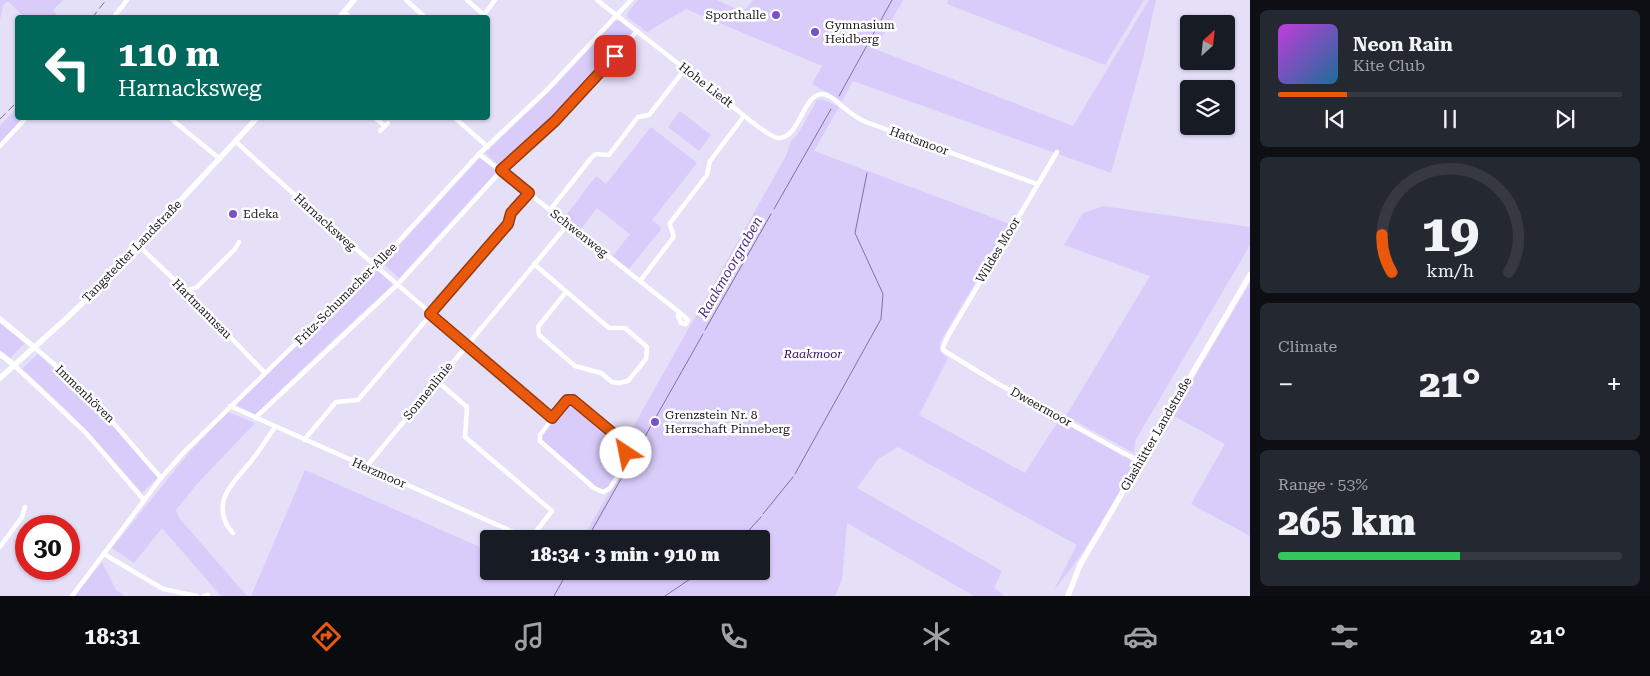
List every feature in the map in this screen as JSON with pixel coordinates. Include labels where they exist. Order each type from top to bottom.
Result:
[{"type":"street","points":[[115,15],[127,0]]},
{"type":"street","points":[[342,15],[354,0]]},
{"type":"street","points":[[406,0],[423,15]]},
{"type":"street","points":[[467,0],[484,15],[496,0]]},
{"type":"street","name":"Hohe Liedt","points":[[597,0],[771,136],[785,137],[793,130],[809,103]]},
{"type":"street","name":"Fritz-Schumacher-Allee","points":[[72,596],[144,500],[185,451],[376,266],[480,154],[547,90],[630,0]]},
{"type":"street","points":[[344,12],[347,15]]},
{"type":"street","name":"Fritz-Schumacher-Allee","points":[[255,418],[397,285],[501,170],[566,110],[637,32]]},
{"type":"street","points":[[550,210],[592,157],[597,154],[609,154],[638,117],[649,115],[685,69]]},
{"type":"street","name":"Hattsmoor","points":[[809,103],[817,95],[827,95],[850,113],[866,122],[1037,184]]},
{"type":"street","points":[[640,281],[673,238],[674,234],[670,228],[670,223],[707,176],[710,161],[744,116]]},
{"type":"street","points":[[0,146],[24,120]]},
{"type":"street","points":[[172,120],[220,159]]},
{"type":"street","name":"Tangstedter Landstraße","points":[[0,378],[84,302],[139,246],[255,120]]},
{"type":"street","points":[[378,120],[386,125],[380,131]]},
{"type":"street","points":[[457,120],[488,147]]},
{"type":"street","name":"Harnacksweg","points":[[236,142],[335,232],[552,418]]},
{"type":"street","name":"Wildes Moor","points":[[944,350],[943,346],[948,336],[1057,152]]},
{"type":"street","name":"Schwenweg","points":[[480,154],[679,312]]},
{"type":"street","points":[[304,440],[336,402],[358,400],[508,224],[511,213],[529,193]]},
{"type":"street","name":"Sonnenlinie","points":[[366,467],[568,224]]},
{"type":"street","points":[[186,291],[197,287],[235,249],[239,242]]},
{"type":"street","name":"Hartmannsau","points":[[139,246],[186,291],[265,373]]},
{"type":"street","points":[[534,264],[609,328],[625,328],[647,347],[646,359],[628,381],[612,382],[601,374],[575,366],[539,335],[538,326],[566,292]]},
{"type":"street","name":"Glashütter Landstraße","points":[[1068,596],[1080,566],[1250,274]]},
{"type":"street","name":"Immenhöven","points":[[0,319],[61,370],[102,410],[162,478]]},
{"type":"street","name":"Dweermoor","points":[[944,350],[995,382],[1140,462]]},
{"type":"street","points":[[0,354],[86,433],[144,500]]},
{"type":"street","points":[[437,381],[467,407],[465,437],[552,511],[536,530]]},
{"type":"street","points":[[571,399],[620,439],[625,448],[625,460],[609,490],[603,492],[594,488],[540,441],[540,435],[552,418],[565,402],[571,399]]},
{"type":"street","name":"Herzmoor","points":[[230,406],[509,530]]},
{"type":"street","points":[[233,533],[227,527],[224,518],[223,504],[226,493],[275,427]]},
{"type":"street","points":[[0,547],[22,517],[26,507]]},
{"type":"street","points":[[104,554],[163,589],[197,596]]},
{"type":"green space","points":[[0,0],[63,0],[53,10],[57,15],[22,15],[8,1],[3,5],[0,20]]},
{"type":"green space","points":[[638,0],[717,0],[743,12],[753,0],[903,0],[875,49],[1073,126],[1149,0],[1156,0],[1142,62],[1111,173],[853,81],[842,101],[812,84],[822,66],[686,9],[647,32],[627,17],[628,12]]},
{"type":"green space","points":[[948,0],[1144,0],[1105,65],[947,4]]},
{"type":"green space","points":[[615,21],[620,21],[634,33],[502,168],[485,153],[554,87]]},
{"type":"green space","name":"Raakmoor","points":[[822,99],[839,107],[814,151],[1010,224],[940,342],[941,353],[948,358],[919,415],[1025,473],[1059,420],[1124,457],[1126,455],[1132,460],[1134,465],[1097,530],[1054,590],[1077,545],[898,447],[878,459],[857,488],[1002,571],[994,588],[1003,594],[1002,596],[974,596],[847,523],[842,580],[835,596],[251,596],[305,470],[480,547],[480,580],[770,580],[770,530],[587,530],[633,452],[628,436],[786,156],[791,141],[798,134],[817,100]]},
{"type":"green space","points":[[15,109],[15,120],[21,120],[0,143],[0,126]]},
{"type":"green space","points":[[680,111],[711,135],[699,151],[668,127]]},
{"type":"green space","points":[[651,127],[697,163],[652,220],[662,228],[629,269],[613,256],[630,234],[597,208],[580,230],[564,218],[596,176],[606,184]]},
{"type":"green space","points":[[480,158],[497,171],[399,278],[383,263]]},
{"type":"green space","points":[[1103,206],[1250,227],[1250,245],[1135,441],[1134,453],[1066,416],[1150,276],[1064,245],[1083,213]]},
{"type":"green space","points":[[376,268],[393,284],[256,415],[236,405],[288,353]]},
{"type":"green space","points":[[1250,283],[1250,536],[1191,504],[1225,444],[1172,415]]},
{"type":"green space","points":[[0,323],[25,343],[10,358],[0,350]]},
{"type":"green space","points":[[38,354],[115,427],[158,477],[142,493],[85,429],[22,369]]},
{"type":"green space","points":[[570,402],[618,440],[621,446],[623,459],[621,466],[615,479],[606,489],[597,487],[541,439],[543,433]]},
{"type":"green space","points":[[228,412],[255,423],[196,485],[176,510],[179,518],[246,595],[250,596],[221,596],[162,528],[134,563],[112,548],[188,454]]},
{"type":"green space","points":[[102,562],[116,590],[125,596],[75,596]]},
{"type":"waterway","name":"Raakmoorgraben","points":[[839,96],[892,0]]},
{"type":"waterway","name":"Raakmoorgraben","points":[[774,209],[831,109]]},
{"type":"waterway","points":[[795,474],[881,319],[883,294],[855,233],[867,173]]},
{"type":"waterway","name":"Raakmoorgraben","points":[[705,330],[771,214]]},
{"type":"waterway","name":"Raakmoorgraben","points":[[592,530],[703,334]]},
{"type":"waterway","points":[[763,514],[793,477]]},
{"type":"waterway","points":[[749,530],[761,517]]},
{"type":"waterway","name":"Raakmoorgraben","points":[[554,596],[563,580]]},
{"type":"waterway","points":[[665,596],[689,580]]},
{"type":"railway","points":[[94,15],[106,0]]},
{"type":"railway","points":[[0,119],[15,104]]},
{"type":"place","name":"Sporthalle","points":[[776,15]]},
{"type":"place","name":"Gymnasium Heidberg","points":[[815,32]]},
{"type":"place","name":"Edeka","points":[[233,214]]},
{"type":"place","name":"Grenzstein Nr. 8 Herrschaft Pinneberg","points":[[655,422]]},
{"type":"route","points":[[615,56],[555,121],[501,170],[529,193],[511,213],[508,224],[430,314],[552,418],[567,400],[571,399],[620,439],[626,453]]}]
